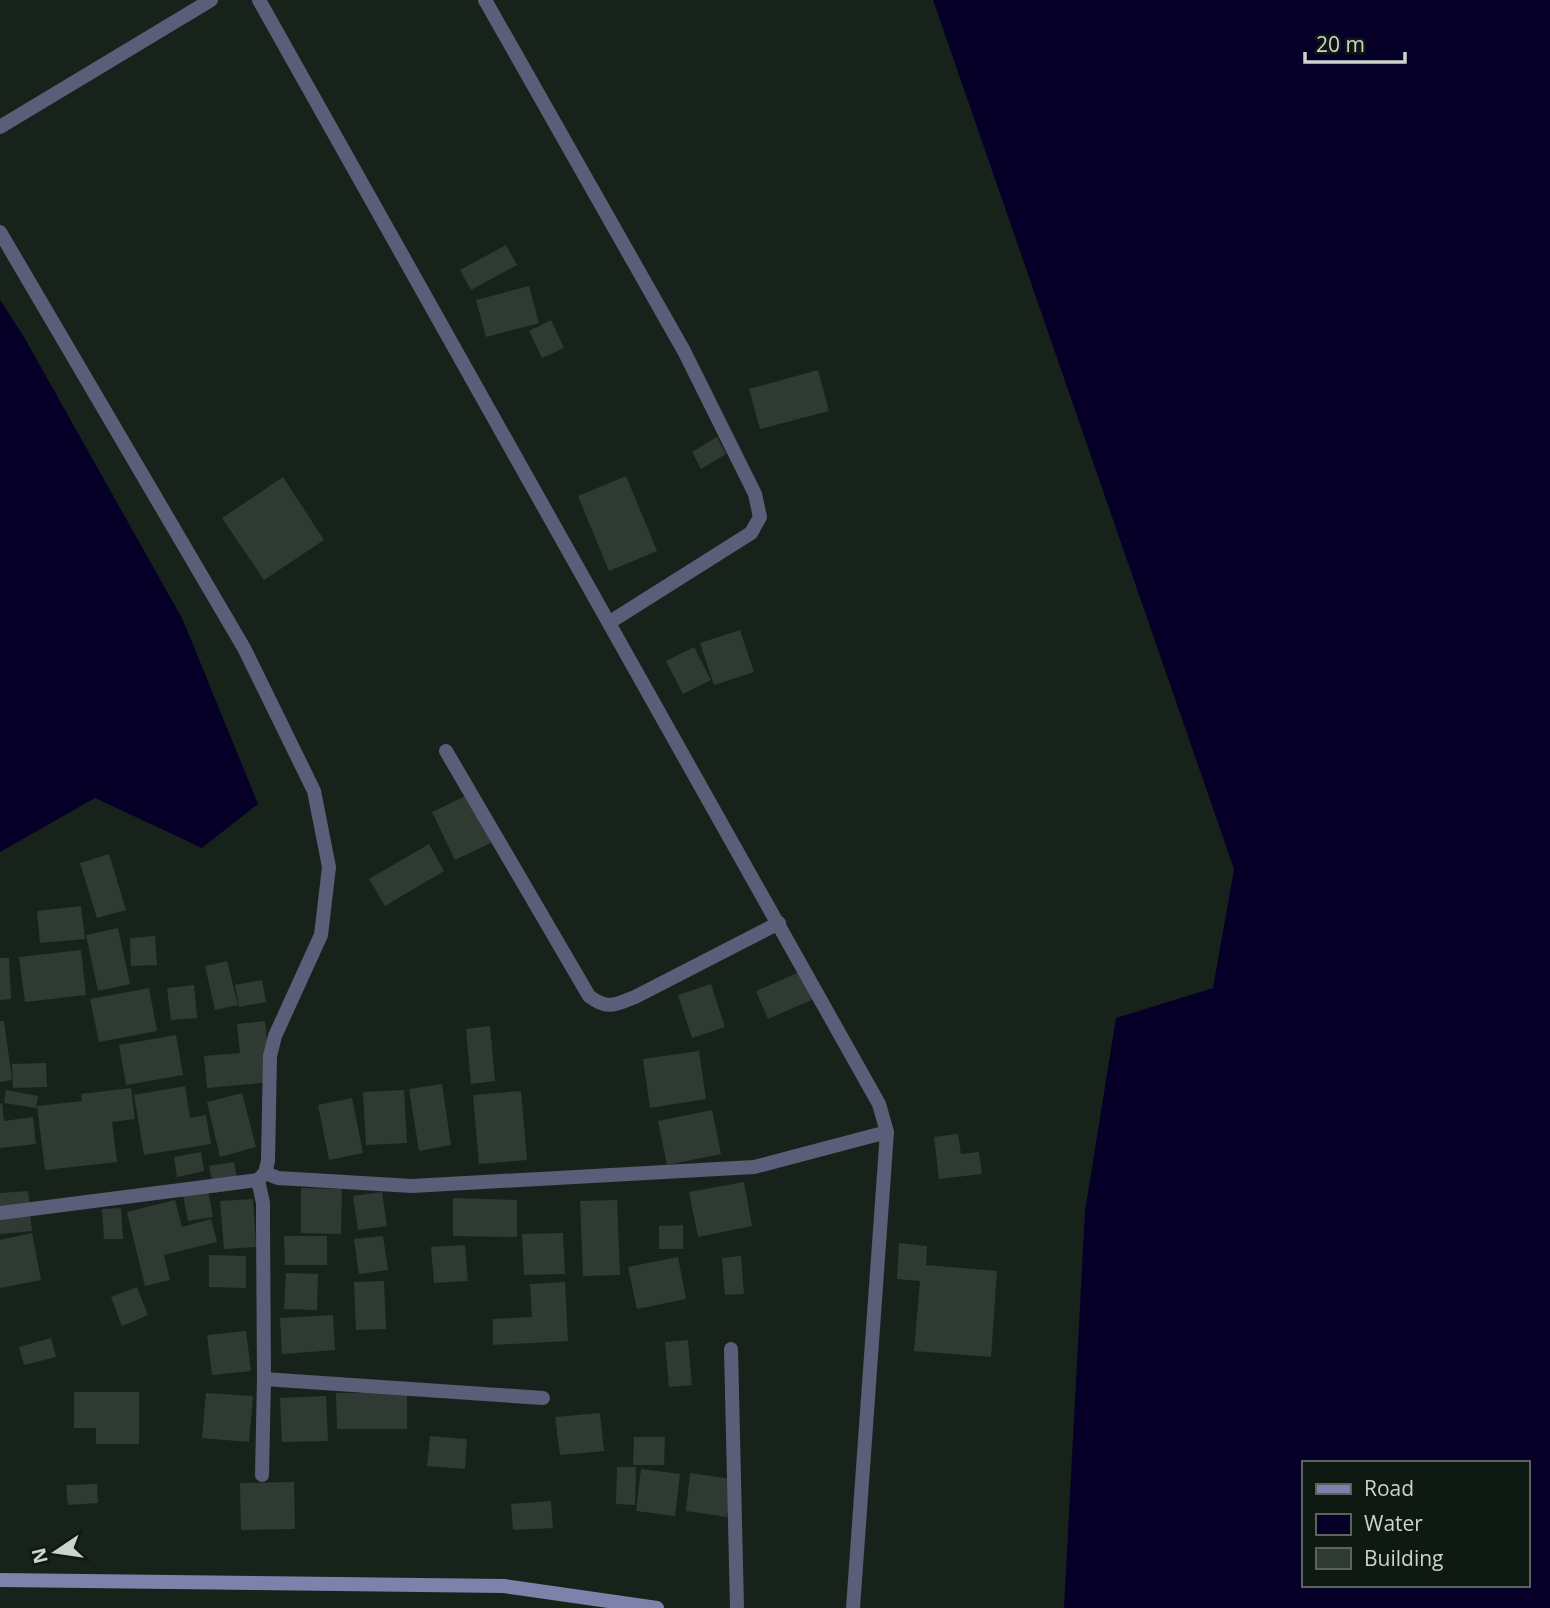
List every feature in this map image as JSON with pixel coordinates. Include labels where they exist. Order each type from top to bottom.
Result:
[{"type":"street","points":[[0,127],[211,0]]},
{"type":"street","points":[[259,0],[865,1074],[879,1104],[887,1132],[853,1608]]},
{"type":"street","points":[[485,0],[678,340],[755,494],[760,517],[751,533],[610,622]]},
{"type":"street","points":[[0,232],[244,648],[314,791],[329,867],[321,935],[275,1036],[270,1056],[268,1161],[261,1177],[264,1379],[262,1475]]},
{"type":"street","points":[[446,751],[589,996],[600,1004],[615,1005],[635,998],[779,923]]},
{"type":"street","points":[[0,1213],[261,1177],[412,1186],[754,1167],[887,1132]]},
{"type":"street","points":[[732,1349],[737,1608]]},
{"type":"street","points":[[264,1379],[543,1398]]},
{"type":"street","points":[[0,1580],[504,1586],[657,1608]]},
{"type":"water","points":[[933,0],[1550,0],[1550,1608],[1064,1608],[1085,1211],[1116,1018],[1213,988],[1234,869]]},
{"type":"water","points":[[0,300],[24,337],[183,620],[258,804],[202,848],[95,798],[0,852]]},
{"type":"building","points":[[506,245],[517,265],[471,290],[460,270]]},
{"type":"building","points":[[529,286],[539,323],[486,337],[476,300]]},
{"type":"building","points":[[551,320],[564,348],[542,358],[529,331]]},
{"type":"building","points":[[818,370],[829,411],[760,429],[749,389]]},
{"type":"building","points":[[717,437],[726,454],[701,469],[692,452]]},
{"type":"building","points":[[626,476],[657,551],[609,571],[578,496]]},
{"type":"building","points":[[283,477],[324,540],[264,580],[222,518]]},
{"type":"building","points":[[740,630],[754,672],[714,685],[700,643]]},
{"type":"building","points":[[694,647],[711,680],[683,694],[666,661]]},
{"type":"building","points":[[476,791],[499,839],[455,860],[432,812]]},
{"type":"building","points":[[429,844],[444,871],[385,906],[369,879]]},
{"type":"building","points":[[109,854],[126,910],[97,918],[80,863]]},
{"type":"building","points":[[81,906],[85,939],[40,943],[37,911]]},
{"type":"building","points":[[118,928],[130,984],[98,991],[86,935]]},
{"type":"building","points":[[155,936],[157,965],[131,966],[130,938]]},
{"type":"building","points":[[81,950],[86,995],[25,1002],[19,957]]},
{"type":"building","points":[[0,958],[9,958],[11,999],[0,1000]]},
{"type":"building","points":[[227,961],[238,1005],[215,1010],[205,966]]},
{"type":"building","points":[[804,970],[816,998],[768,1019],[756,991]]},
{"type":"building","points":[[262,980],[266,1002],[239,1007],[235,985]]},
{"type":"building","points":[[711,984],[725,1027],[692,1038],[678,995]]},
{"type":"building","points":[[194,985],[197,1018],[171,1020],[167,988]]},
{"type":"building","points":[[149,988],[157,1031],[99,1042],[90,999]]},
{"type":"building","points":[[0,1021],[4,1021],[12,1080],[0,1082]]},
{"type":"building","points":[[265,1021],[271,1082],[207,1088],[204,1056],[240,1053],[237,1024]]},
{"type":"building","points":[[490,1026],[495,1081],[471,1084],[466,1029]]},
{"type":"building","points":[[176,1035],[183,1075],[126,1085],[119,1045]]},
{"type":"building","points":[[699,1051],[706,1099],[650,1108],[643,1059]]},
{"type":"building","points":[[46,1063],[47,1087],[13,1088],[12,1064]]},
{"type":"building","points":[[442,1084],[451,1145],[419,1151],[409,1089]]},
{"type":"building","points":[[185,1086],[190,1118],[206,1115],[211,1144],[144,1155],[134,1095]]},
{"type":"building","points":[[131,1088],[135,1119],[112,1122],[117,1162],[45,1170],[37,1106],[82,1101],[81,1094]]},
{"type":"building","points":[[6,1090],[38,1096],[36,1108],[4,1103]]},
{"type":"building","points":[[404,1090],[407,1143],[366,1145],[363,1092]]},
{"type":"building","points":[[521,1091],[527,1160],[479,1164],[473,1095]]},
{"type":"building","points":[[242,1093],[256,1147],[220,1157],[207,1102]]},
{"type":"building","points":[[352,1098],[363,1153],[329,1160],[318,1105]]},
{"type":"building","points":[[2,1103],[4,1121],[33,1117],[36,1144],[0,1148]]},
{"type":"building","points":[[712,1110],[721,1154],[667,1165],[658,1121]]},
{"type":"building","points":[[958,1134],[961,1154],[979,1152],[982,1174],[939,1179],[934,1137]]},
{"type":"building","points":[[201,1152],[204,1171],[177,1177],[174,1157]]},
{"type":"building","points":[[234,1162],[239,1188],[215,1193],[209,1166]]},
{"type":"building","points":[[744,1182],[752,1226],[698,1237],[689,1192]]},
{"type":"building","points":[[301,1188],[342,1189],[341,1234],[301,1233]]},
{"type":"building","points":[[208,1190],[213,1217],[188,1221],[183,1195]]},
{"type":"building","points":[[28,1191],[32,1231],[0,1234],[0,1193]]},
{"type":"building","points":[[382,1192],[387,1226],[358,1230],[353,1196]]},
{"type":"building","points":[[453,1198],[517,1200],[517,1237],[453,1236]]},
{"type":"building","points":[[253,1199],[256,1247],[224,1249],[220,1201]]},
{"type":"building","points":[[175,1200],[182,1227],[211,1219],[217,1242],[164,1255],[170,1280],[145,1286],[127,1212]]},
{"type":"building","points":[[617,1200],[620,1275],[583,1276],[580,1201]]},
{"type":"building","points":[[121,1208],[123,1239],[104,1239],[102,1209]]},
{"type":"building","points":[[683,1225],[683,1249],[659,1249],[659,1226]]},
{"type":"building","points":[[32,1233],[41,1280],[0,1288],[0,1240]]},
{"type":"building","points":[[563,1233],[565,1274],[524,1275],[522,1234]]},
{"type":"building","points":[[284,1236],[327,1236],[327,1265],[285,1265]]},
{"type":"building","points":[[383,1236],[388,1270],[359,1274],[354,1239]]},
{"type":"building","points":[[899,1243],[927,1246],[926,1265],[997,1271],[991,1357],[914,1351],[920,1281],[897,1279]]},
{"type":"building","points":[[465,1245],[468,1281],[434,1283],[431,1247]]},
{"type":"building","points":[[209,1255],[246,1256],[246,1288],[209,1287]]},
{"type":"building","points":[[741,1256],[744,1294],[725,1295],[722,1258]]},
{"type":"building","points":[[678,1257],[686,1299],[637,1309],[628,1267]]},
{"type":"building","points":[[286,1273],[318,1274],[317,1310],[284,1309]]},
{"type":"building","points":[[384,1281],[386,1329],[356,1330],[354,1282]]},
{"type":"building","points":[[565,1282],[568,1341],[493,1345],[493,1319],[532,1317],[530,1284]]},
{"type":"building","points":[[137,1287],[148,1315],[122,1326],[111,1297]]},
{"type":"building","points":[[333,1315],[335,1350],[282,1354],[280,1318]]},
{"type":"building","points":[[246,1331],[251,1371],[212,1375],[207,1335]]},
{"type":"building","points":[[51,1338],[56,1357],[24,1365],[19,1347]]},
{"type":"building","points":[[688,1340],[692,1385],[669,1387],[665,1342]]},
{"type":"building","points":[[74,1392],[139,1392],[139,1444],[96,1444],[96,1428],[74,1428]]},
{"type":"building","points":[[206,1393],[253,1396],[249,1442],[202,1438]]},
{"type":"building","points":[[336,1393],[407,1393],[407,1429],[337,1429]]},
{"type":"building","points":[[326,1396],[328,1441],[282,1442],[280,1398]]},
{"type":"building","points":[[600,1413],[604,1451],[560,1455],[555,1417]]},
{"type":"building","points":[[430,1436],[467,1439],[465,1469],[427,1466]]},
{"type":"building","points":[[634,1437],[665,1437],[664,1465],[633,1465]]},
{"type":"building","points":[[617,1467],[636,1467],[635,1505],[616,1504]]},
{"type":"building","points":[[641,1469],[680,1474],[675,1516],[636,1511]]},
{"type":"building","points":[[690,1473],[732,1479],[727,1517],[686,1511]]},
{"type":"building","points":[[294,1482],[295,1529],[241,1530],[240,1483]]},
{"type":"building","points":[[97,1484],[98,1503],[68,1505],[66,1485]]},
{"type":"building","points":[[551,1501],[553,1528],[513,1530],[511,1504]]}]
